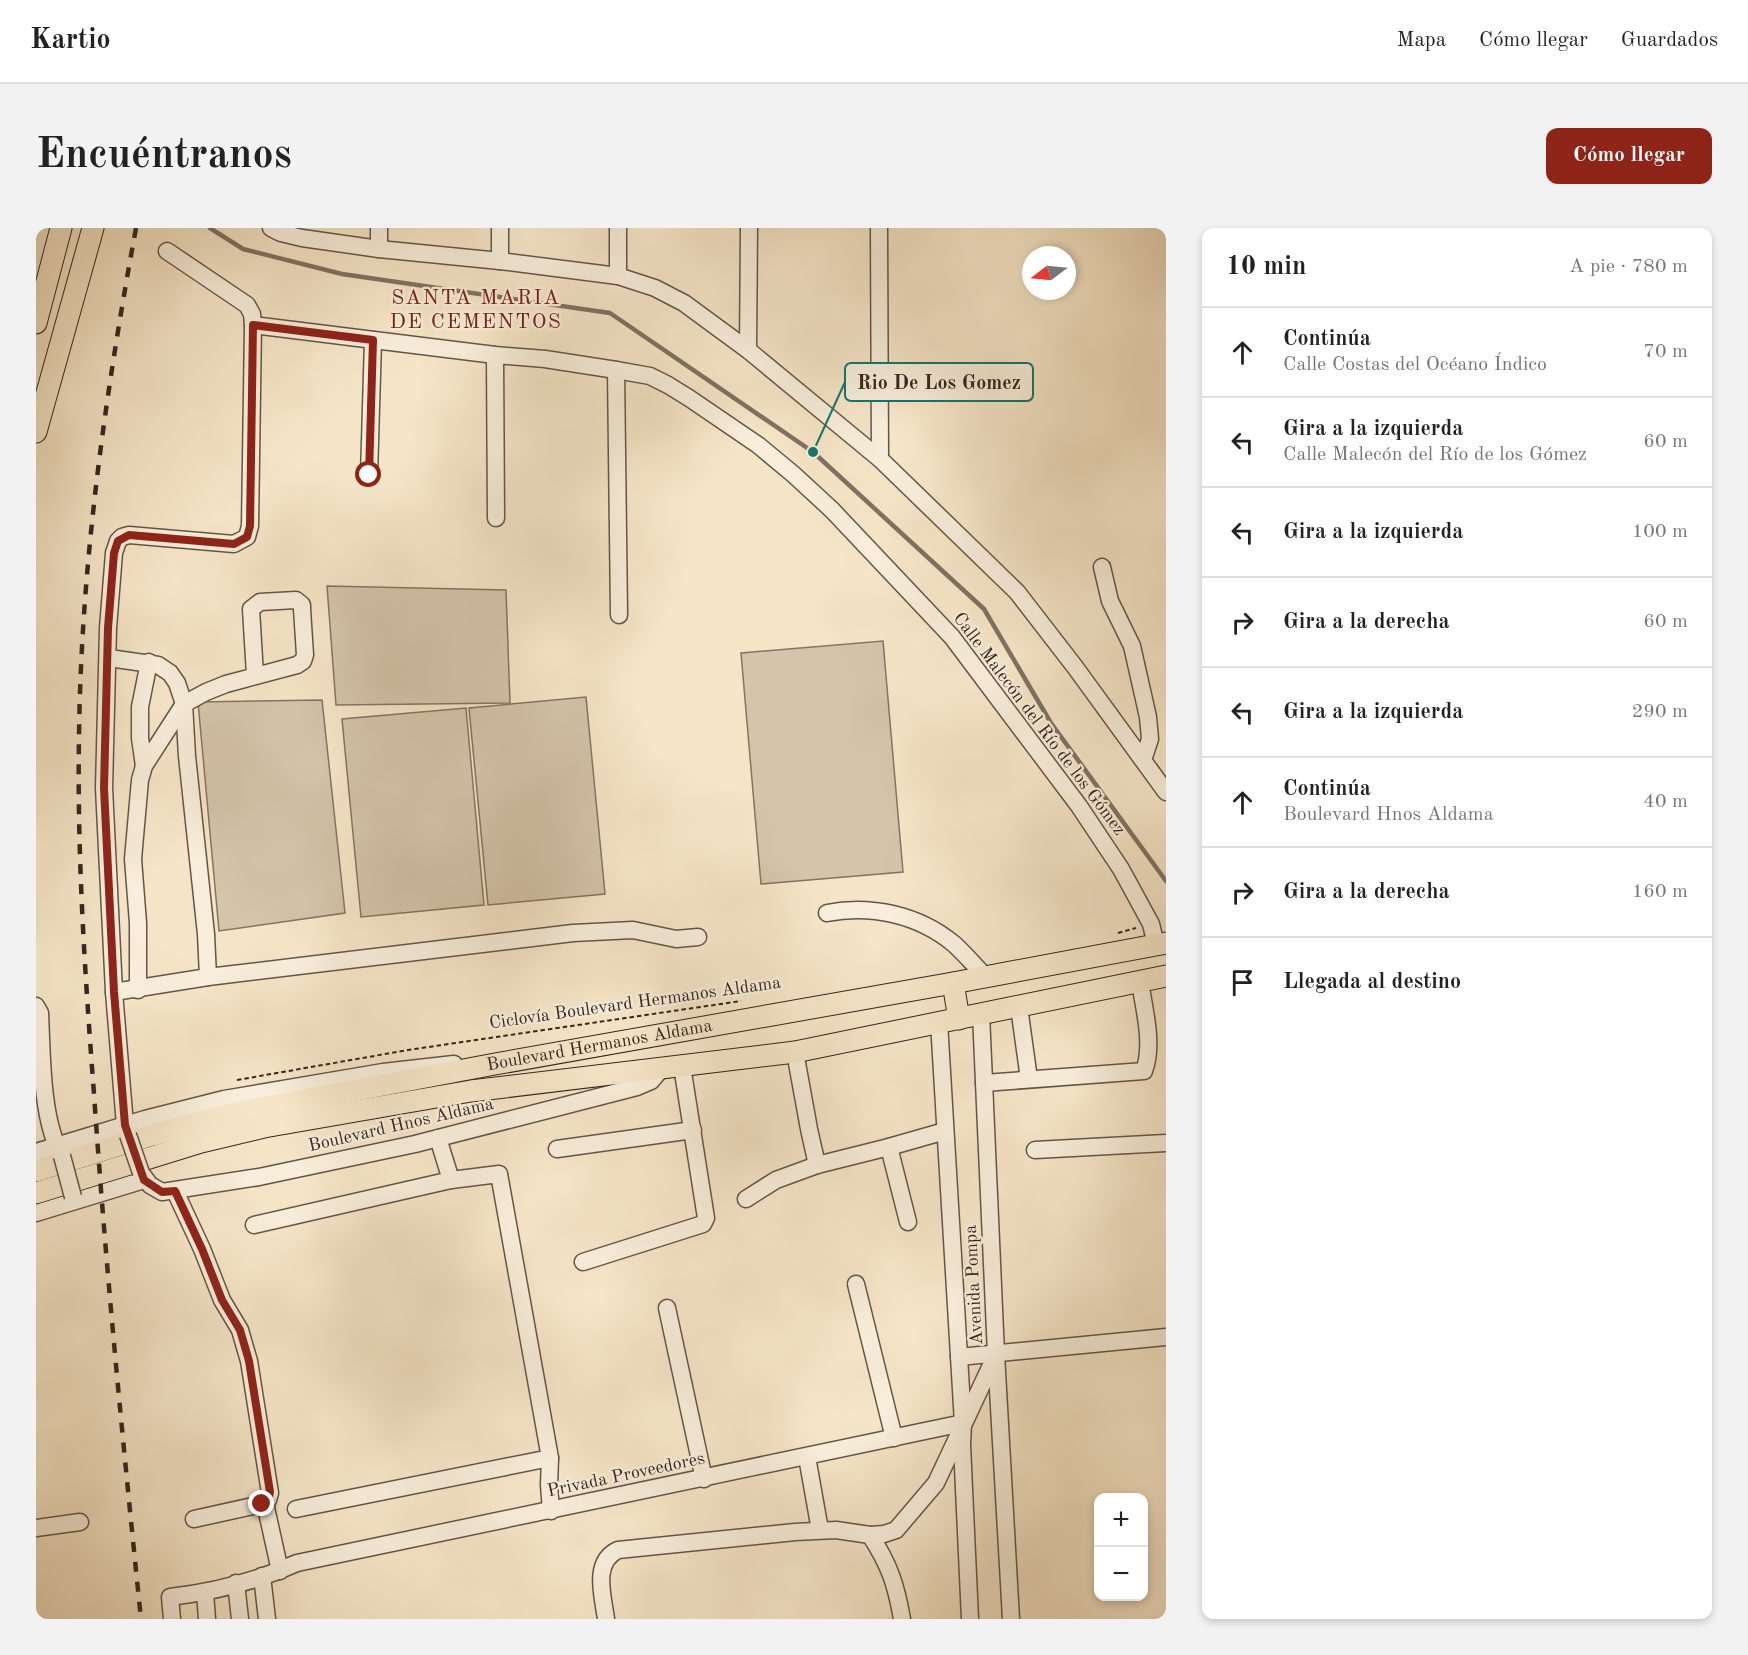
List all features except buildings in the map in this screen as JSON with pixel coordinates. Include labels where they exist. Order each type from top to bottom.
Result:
[{"type":"main road","points":[[36,322],[61,228]]},
{"type":"main road","points":[[36,432],[93,228]]},
{"type":"main road","name":"Boulevard Hermanos Aldama","points":[[36,1171],[152,1135],[240,1112],[1161,944]]},
{"type":"main road","name":"Boulevard Hermanos Aldama","points":[[36,1193],[226,1135],[276,1125],[471,1091],[795,1052],[1166,976]]},
{"type":"main road","points":[[949,1020],[953,983]]},
{"type":"main road","points":[[36,1206],[86,1185],[94,1175]]},
{"type":"street","points":[[271,228],[302,238],[380,249],[618,276],[655,288],[684,303],[748,350],[880,459],[1017,592],[1166,792]]},
{"type":"street","points":[[379,228],[380,249]]},
{"type":"street","points":[[500,228],[500,261]]},
{"type":"street","points":[[618,228],[618,276]]},
{"type":"street","points":[[748,350],[749,228]]},
{"type":"street","points":[[879,228],[880,459]]},
{"type":"street","points":[[36,1212],[142,1176],[126,1130],[114,992],[104,788],[109,618],[114,553],[118,541],[129,535],[234,544],[247,537],[250,526],[252,314],[242,300],[167,251]]},
{"type":"street","name":"Calle Malecón del Río de los Gómez","points":[[253,325],[495,355],[545,358],[650,376],[682,394],[758,445],[832,510],[952,637],[1079,806],[1122,869],[1161,944]]},
{"type":"street","points":[[369,475],[373,340]]},
{"type":"street","points":[[495,355],[495,518]]},
{"type":"street","points":[[616,370],[619,615]]},
{"type":"street","points":[[1102,567],[1110,601],[1132,646],[1148,717],[1150,739],[1143,760]]},
{"type":"street","points":[[138,990],[138,922],[133,859],[140,780],[144,766],[184,704],[226,684],[303,662],[305,655],[302,605],[296,600],[260,602],[253,605],[251,609],[255,675]]},
{"type":"street","points":[[109,658],[158,665],[170,673],[177,683],[184,704],[208,977]]},
{"type":"street","points":[[144,766],[140,738],[140,707],[149,662]]},
{"type":"street","points":[[828,913],[846,909],[877,910],[905,917],[928,927],[953,944],[986,977]]},
{"type":"street","points":[[114,992],[138,990],[208,977],[573,933],[633,930],[676,939],[698,937]]},
{"type":"street","points":[[984,1083],[1144,1071],[1147,1034],[1140,982]]},
{"type":"street","points":[[36,1006],[40,1013],[39,1082],[74,1199]]},
{"type":"street","points":[[1018,1006],[1029,1079]]},
{"type":"street","name":"Avenida Pompa","points":[[970,1619],[963,1423],[996,1354],[981,1014]]},
{"type":"street","points":[[606,1619],[601,1573],[604,1560],[618,1550],[820,1530],[884,1534],[896,1530],[936,1483],[963,1423],[945,1131],[949,1020]]},
{"type":"street","points":[[795,1052],[817,1165]]},
{"type":"street","points":[[36,1152],[59,1151],[224,1099],[329,1080],[439,1064],[495,1064]]},
{"type":"street","points":[[584,1262],[703,1224],[706,1218],[693,1130],[672,1067]]},
{"type":"street","name":"Boulevard Hnos Aldama","points":[[142,1176],[162,1192],[292,1170],[438,1138],[637,1087],[672,1067]]},
{"type":"street","points":[[557,1149],[693,1130]]},
{"type":"street","points":[[746,1199],[776,1180],[817,1165],[945,1131]]},
{"type":"street","points":[[438,1138],[450,1180]]},
{"type":"street","points":[[1035,1150],[1166,1143]]},
{"type":"street","points":[[889,1147],[908,1222]]},
{"type":"street","points":[[254,1225],[450,1180],[499,1174],[550,1458],[551,1511]]},
{"type":"street","points":[[175,1191],[202,1249],[222,1300],[240,1330],[249,1361],[270,1492],[266,1503],[280,1571]]},
{"type":"street","points":[[856,1284],[894,1438]]},
{"type":"street","points":[[667,1308],[704,1479]]},
{"type":"street","points":[[959,1357],[1166,1337]]},
{"type":"street","points":[[996,1354],[1011,1619]]},
{"type":"street","name":"Privada Proveedores","points":[[172,1619],[170,1597],[205,1593],[280,1571],[297,1563],[963,1423]]},
{"type":"street","points":[[807,1457],[820,1530]]},
{"type":"street","points":[[296,1509],[550,1458]]},
{"type":"street","points":[[194,1519],[266,1503]]},
{"type":"street","points":[[36,1528],[80,1522]]},
{"type":"street","points":[[870,1534],[887,1561],[899,1599],[902,1619]]},
{"type":"street","points":[[262,1576],[267,1619]]},
{"type":"street","points":[[236,1583],[240,1619]]},
{"type":"street","points":[[205,1593],[207,1619]]},
{"type":"path","points":[[1116,933],[1151,924]]},
{"type":"path","name":"Ciclovía Boulevard Hermanos Aldama","points":[[233,1081],[408,1050],[744,1001]]},
{"type":"shaded area","points":[[327,586],[506,590],[510,703],[336,705]]},
{"type":"shaded area","points":[[883,641],[903,872],[761,884],[741,653]]},
{"type":"shaded area","points":[[586,697],[605,894],[488,905],[469,708]]},
{"type":"shaded area","points":[[322,700],[345,913],[219,931],[198,702]]},
{"type":"shaded area","points":[[466,708],[484,905],[361,917],[342,719]]},
{"type":"waterway","points":[[210,228],[243,249],[342,274],[610,313],[813,452],[984,609],[1051,723],[1166,881]]},
{"type":"railway","points":[[136,228],[114,354],[90,545],[81,673],[79,826],[82,916],[99,1160],[115,1357],[141,1619]]},
{"type":"place","name":"Rio De Los Gomez","points":[[813,452]]},
{"type":"district","name":"SANTA MARIA DE CEMENTOS","points":[[476,310]]},
{"type":"route","points":[[262,1504],[268,1500],[270,1492],[249,1361],[240,1330],[222,1300],[202,1249],[175,1191],[162,1192],[144,1180],[125,1125],[114,992],[104,788],[108,628],[114,553],[118,541],[129,535],[223,544],[234,544],[247,537],[250,526],[253,325],[373,340],[369,475]]}]
